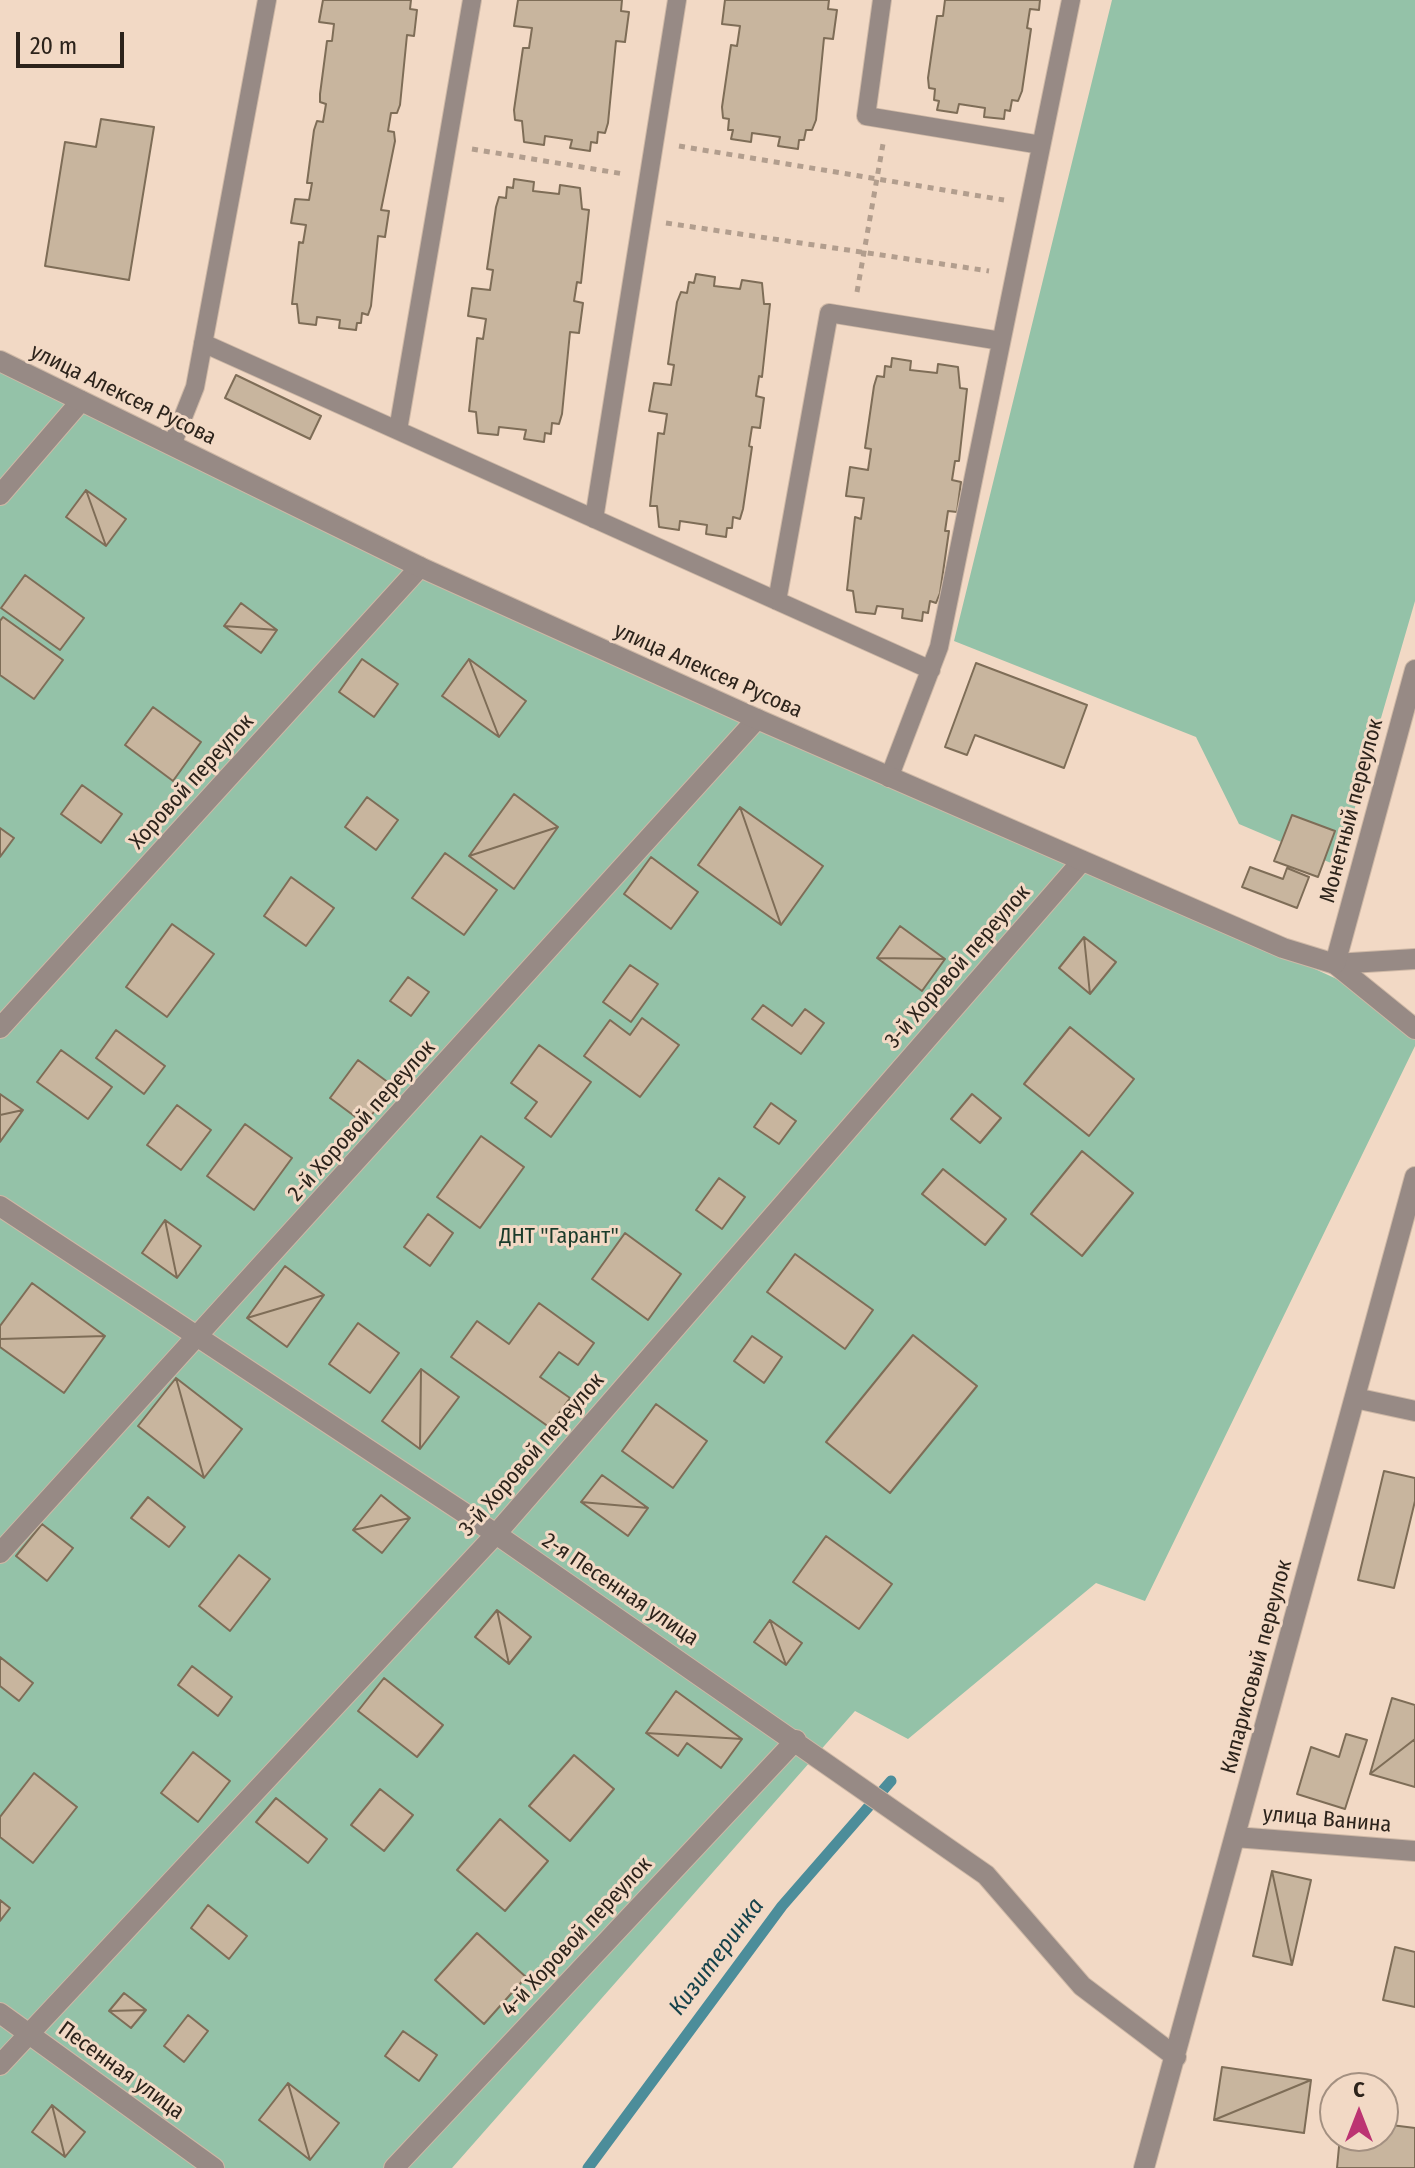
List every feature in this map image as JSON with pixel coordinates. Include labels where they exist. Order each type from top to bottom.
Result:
[{"type":"street","name":"улица Алексея Русова","points":[[0,361],[420,567],[889,778],[1283,948],[1335,964],[1415,959]]},
{"type":"street","points":[[0,495],[81,401]]},
{"type":"street","name":"Хоровой переулок","points":[[0,1028],[420,567]]},
{"type":"street","name":"Монетный переулок","points":[[1335,964],[1415,670]]},
{"type":"street","name":"2-й Хоровой переулок","points":[[0,1553],[200,1337],[757,719]]},
{"type":"street","name":"3-й Хоровой переулок","points":[[0,2065],[496,1534],[1082,861]]},
{"type":"street","points":[[1335,964],[1415,1029]]},
{"type":"street","name":"Кипарисовый переулок","points":[[1144,2168],[1415,1177]]},
{"type":"street","name":"2-я Песенная улица","points":[[0,1206],[496,1534],[986,1875],[1082,1986],[1176,2057]]},
{"type":"street","points":[[1355,1398],[1415,1411]]},
{"type":"street","name":"4-й Хоровой переулок","points":[[394,2168],[796,1740]]},
{"type":"street","name":"улица Ванина","points":[[1235,1837],[1415,1851]]},
{"type":"street","name":"Песенная улица","points":[[0,2013],[214,2168]]},
{"type":"lane","points":[[172,445],[195,387],[267,0]]},
{"type":"lane","points":[[398,430],[472,0]]},
{"type":"lane","points":[[594,519],[677,0]]},
{"type":"lane","points":[[882,0],[866,116],[1041,145]]},
{"type":"lane","points":[[889,778],[939,647],[1071,0]]},
{"type":"lane","points":[[777,601],[829,313],[1001,341]]},
{"type":"lane","points":[[203,343],[931,670]]},
{"type":"path","points":[[853,317],[887,120]]},
{"type":"path","points":[[654,142],[1029,205]]},
{"type":"path","points":[[447,145],[648,179]]},
{"type":"path","points":[[642,220],[1015,275]]},
{"type":"green space","points":[[1112,0],[1415,0],[1415,601],[1338,866],[1239,824],[1196,737],[954,641]]},
{"type":"green space","name":"ДНТ \"Гарант\"","points":[[0,364],[1415,1015],[1415,1046],[1145,1601],[1096,1583],[908,1739],[855,1711],[452,2168],[0,2168]]},
{"type":"building","points":[[323,0],[411,0],[410,9],[417,10],[414,36],[407,35],[400,105],[397,113],[391,113],[388,131],[394,132],[395,141],[381,210],[389,211],[385,237],[378,236],[371,306],[368,315],[362,313],[356,330],[339,328],[340,320],[317,317],[316,325],[299,323],[297,304],[292,304],[299,242],[303,243],[306,225],[291,223],[295,199],[309,200],[312,183],[307,183],[314,130],[317,121],[323,122],[326,104],[320,102],[320,94],[327,41],[332,41],[334,24],[319,22]]},
{"type":"building","points":[[518,0],[622,0],[621,11],[629,12],[625,42],[616,41],[608,123],[605,133],[598,132],[597,143],[591,142],[590,151],[570,148],[572,140],[545,136],[544,145],[524,142],[522,121],[515,120],[514,110],[523,48],[529,48],[532,28],[514,26]]},
{"type":"building","points":[[725,0],[829,0],[828,9],[837,10],[833,39],[824,38],[816,120],[812,130],[806,130],[804,140],[799,140],[798,149],[778,146],[780,137],[752,133],[751,142],[731,139],[733,130],[728,130],[729,119],[723,118],[722,107],[731,45],[737,46],[740,26],[722,24]]},
{"type":"building","points":[[945,0],[1040,0],[1039,10],[1030,9],[1027,28],[1031,29],[1022,91],[1018,101],[1012,100],[1010,111],[1005,110],[1004,119],[984,117],[985,108],[959,104],[957,113],[937,110],[939,101],[934,100],[935,89],[929,88],[928,78],[937,16],[943,16]]},
{"type":"building","points":[[101,119],[154,127],[129,280],[45,266],[65,142],[96,147]]},
{"type":"building","points":[[514,179],[534,182],[533,191],[559,194],[560,185],[580,188],[582,209],[589,210],[581,283],[577,282],[574,301],[583,303],[579,333],[570,332],[562,414],[559,424],[552,423],[551,434],[545,433],[544,442],[524,439],[526,430],[499,427],[498,435],[478,433],[476,412],[469,411],[477,338],[483,339],[486,319],[468,316],[472,288],[490,290],[493,270],[487,269],[496,207],[499,197],[506,198],[507,187],[513,188]]},
{"type":"building","points":[[696,274],[715,277],[714,286],[740,289],[742,280],[762,283],[764,304],[770,304],[762,377],[759,376],[756,396],[764,398],[760,428],[752,427],[749,446],[752,447],[740,519],[733,517],[732,528],[727,528],[726,537],[706,534],[707,525],[680,521],[679,530],[659,527],[657,506],[650,506],[658,433],[664,434],[667,414],[649,411],[654,383],[671,385],[674,365],[668,364],[677,302],[681,292],[687,293],[689,282],[694,283]]},
{"type":"building","points":[[892,358],[911,361],[910,370],[937,373],[938,364],[958,367],[960,388],[967,389],[959,461],[955,461],[952,480],[961,482],[957,512],[948,511],[945,531],[949,531],[940,593],[936,603],[930,601],[928,613],[923,612],[922,621],[902,618],[903,609],[877,606],[875,614],[856,612],[853,591],[847,590],[855,517],[861,519],[864,498],[846,496],[850,467],[868,470],[871,449],[865,448],[874,386],[877,376],[884,377],[885,366],[891,367]]},
{"type":"building","points":[[236,375],[321,416],[310,439],[225,398]]},
{"type":"building","points":[[86,490],[126,519],[106,546]]},
{"type":"building","points":[[86,490],[106,546],[66,517]]},
{"type":"building","points":[[25,575],[84,618],[60,650],[1,608]]},
{"type":"building","points":[[241,603],[277,630],[224,626]]},
{"type":"building","points":[[3,617],[63,660],[34,699],[0,675],[0,621]]},
{"type":"building","points":[[224,626],[277,630],[261,653]]},
{"type":"building","points":[[362,659],[398,684],[374,717],[339,692]]},
{"type":"building","points":[[469,659],[499,737],[442,696]]},
{"type":"building","points":[[469,659],[526,701],[499,737]]},
{"type":"building","points":[[976,663],[1087,705],[1064,768],[975,735],[967,755],[945,747]]},
{"type":"building","points":[[153,707],[201,742],[173,781],[125,745]]},
{"type":"building","points":[[82,785],[122,814],[101,843],[61,814]]},
{"type":"building","points":[[514,794],[558,827],[469,856]]},
{"type":"building","points":[[367,797],[398,820],[376,850],[345,827]]},
{"type":"building","points":[[740,807],[823,866],[781,925]]},
{"type":"building","points":[[740,807],[781,925],[698,865]]},
{"type":"building","points":[[1292,815],[1335,831],[1318,877],[1274,861]]},
{"type":"building","points":[[558,827],[514,889],[469,856]]},
{"type":"building","points":[[0,828],[14,838],[0,857]]},
{"type":"building","points":[[445,853],[497,890],[464,935],[412,898]]},
{"type":"building","points":[[651,857],[698,892],[671,929],[624,894]]},
{"type":"building","points":[[1250,867],[1283,879],[1287,868],[1309,877],[1297,908],[1242,887]]},
{"type":"building","points":[[291,877],[334,908],[306,946],[264,916]]},
{"type":"building","points":[[172,924],[214,954],[167,1017],[126,987]]},
{"type":"building","points":[[900,926],[945,959],[877,958]]},
{"type":"building","points":[[1084,937],[1116,962],[1090,994]]},
{"type":"building","points":[[1084,937],[1090,994],[1059,968]]},
{"type":"building","points":[[877,958],[945,959],[922,991]]},
{"type":"building","points":[[630,965],[658,984],[631,1022],[603,1002]]},
{"type":"building","points":[[408,977],[429,992],[411,1016],[390,1001]]},
{"type":"building","points":[[763,1005],[792,1026],[805,1009],[824,1023],[801,1054],[752,1019]]},
{"type":"building","points":[[642,1018],[679,1045],[640,1097],[584,1056],[610,1020],[630,1035]]},
{"type":"building","points":[[1070,1027],[1134,1079],[1089,1136],[1024,1084]]},
{"type":"building","points":[[116,1030],[165,1066],[144,1094],[96,1058]]},
{"type":"building","points":[[539,1045],[591,1082],[551,1137],[525,1118],[537,1102],[511,1083]]},
{"type":"building","points":[[61,1050],[112,1087],[88,1119],[37,1082]]},
{"type":"building","points":[[358,1060],[393,1086],[365,1124],[330,1098]]},
{"type":"building","points":[[0,1094],[23,1110],[0,1115]]},
{"type":"building","points":[[972,1094],[1001,1118],[980,1143],[951,1119]]},
{"type":"building","points":[[771,1103],[796,1121],[779,1144],[754,1127]]},
{"type":"building","points":[[177,1105],[211,1130],[181,1170],[147,1145]]},
{"type":"building","points":[[23,1110],[0,1142],[0,1115]]},
{"type":"building","points":[[245,1124],[292,1158],[254,1210],[207,1176]]},
{"type":"building","points":[[481,1136],[524,1167],[480,1228],[437,1197]]},
{"type":"building","points":[[1082,1151],[1133,1193],[1082,1256],[1031,1214]]},
{"type":"building","points":[[943,1169],[1006,1219],[985,1245],[922,1194]]},
{"type":"building","points":[[719,1178],[745,1197],[722,1229],[696,1210]]},
{"type":"building","points":[[428,1214],[453,1233],[430,1266],[404,1247]]},
{"type":"building","points":[[165,1220],[201,1246],[177,1278]]},
{"type":"building","points":[[165,1220],[177,1278],[142,1253]]},
{"type":"building","points":[[625,1233],[681,1274],[648,1320],[592,1279]]},
{"type":"building","points":[[795,1254],[873,1310],[845,1349],[767,1292]]},
{"type":"building","points":[[285,1266],[324,1295],[247,1318]]},
{"type":"building","points":[[32,1283],[105,1336],[0,1339],[0,1326]]},
{"type":"building","points":[[324,1295],[287,1347],[247,1318]]},
{"type":"building","points":[[539,1303],[594,1343],[578,1365],[559,1352],[540,1377],[570,1398],[549,1427],[451,1357],[477,1321],[509,1344]]},
{"type":"building","points":[[358,1323],[399,1353],[370,1393],[329,1364]]},
{"type":"building","points":[[913,1335],[977,1386],[890,1493],[826,1442]]},
{"type":"building","points":[[105,1336],[64,1393],[0,1347],[0,1339]]},
{"type":"building","points":[[752,1336],[782,1357],[764,1383],[734,1361]]},
{"type":"building","points":[[421,1369],[420,1449],[382,1421]]},
{"type":"building","points":[[421,1369],[459,1397],[420,1449]]},
{"type":"building","points":[[176,1378],[242,1429],[204,1478]]},
{"type":"building","points":[[176,1378],[204,1478],[138,1426]]},
{"type":"building","points":[[656,1404],[707,1441],[673,1488],[622,1451]]},
{"type":"building","points":[[1384,1471],[1415,1478],[1415,1501],[1394,1588],[1358,1580]]},
{"type":"building","points":[[602,1475],[648,1508],[581,1502]]},
{"type":"building","points":[[381,1495],[410,1518],[353,1530]]},
{"type":"building","points":[[148,1497],[185,1527],[169,1547],[131,1518]]},
{"type":"building","points":[[581,1502],[648,1508],[628,1536]]},
{"type":"building","points":[[410,1518],[382,1553],[353,1530]]},
{"type":"building","points":[[42,1524],[73,1548],[47,1581],[16,1556]]},
{"type":"building","points":[[826,1536],[892,1584],[859,1629],[793,1582]]},
{"type":"building","points":[[239,1555],[270,1579],[230,1631],[199,1606]]},
{"type":"building","points":[[497,1610],[531,1637],[509,1664]]},
{"type":"building","points":[[497,1610],[509,1664],[475,1637]]},
{"type":"building","points":[[770,1620],[786,1665],[754,1642]]},
{"type":"building","points":[[770,1620],[802,1643],[786,1665]]},
{"type":"building","points":[[0,1657],[33,1683],[19,1701],[0,1686]]},
{"type":"building","points":[[192,1666],[232,1697],[218,1716],[178,1685]]},
{"type":"building","points":[[384,1678],[443,1725],[417,1757],[358,1711]]},
{"type":"building","points":[[676,1691],[742,1739],[646,1733]]},
{"type":"building","points":[[1392,1698],[1415,1705],[1415,1739],[1370,1774]]},
{"type":"building","points":[[646,1733],[742,1739],[721,1768],[687,1743],[678,1756]]},
{"type":"building","points":[[1346,1734],[1367,1740],[1345,1809],[1297,1794],[1311,1747],[1339,1757]]},
{"type":"building","points":[[1415,1739],[1415,1787],[1370,1774]]},
{"type":"building","points":[[193,1752],[230,1781],[198,1822],[161,1793]]},
{"type":"building","points":[[574,1755],[614,1789],[570,1841],[529,1806]]},
{"type":"building","points":[[34,1773],[77,1807],[33,1863],[0,1837],[0,1817]]},
{"type":"building","points":[[380,1789],[413,1815],[384,1851],[351,1825]]},
{"type":"building","points":[[276,1798],[327,1839],[308,1863],[256,1822]]},
{"type":"building","points":[[500,1819],[548,1861],[505,1911],[457,1870]]},
{"type":"building","points":[[1272,1871],[1292,1965],[1253,1956]]},
{"type":"building","points":[[1272,1871],[1311,1880],[1292,1965]]},
{"type":"building","points":[[0,1900],[10,1908],[0,1921]]},
{"type":"building","points":[[208,1905],[247,1936],[229,1959],[191,1928]]},
{"type":"building","points":[[477,1933],[526,1977],[484,2024],[435,1980]]},
{"type":"building","points":[[1395,1947],[1415,1952],[1415,2007],[1383,2000]]},
{"type":"building","points":[[124,1993],[146,2010],[109,2011]]},
{"type":"building","points":[[146,2010],[131,2028],[109,2011]]},
{"type":"building","points":[[188,2015],[208,2031],[184,2062],[164,2046]]},
{"type":"building","points":[[403,2031],[437,2055],[419,2081],[385,2056]]},
{"type":"building","points":[[1222,2067],[1311,2080],[1214,2120]]},
{"type":"building","points":[[1311,2080],[1304,2133],[1214,2120]]},
{"type":"building","points":[[288,2083],[339,2123],[310,2160]]},
{"type":"building","points":[[288,2083],[310,2160],[259,2120]]},
{"type":"building","points":[[52,2105],[65,2157],[32,2132]]},
{"type":"building","points":[[52,2105],[85,2132],[65,2157]]},
{"type":"building","points":[[1399,2126],[1415,2128],[1415,2168],[1337,2168],[1338,2152],[1399,2152]]},
{"type":"waterway","name":"Кизитеринка","points":[[588,2168],[782,1906],[891,1781]]}]
